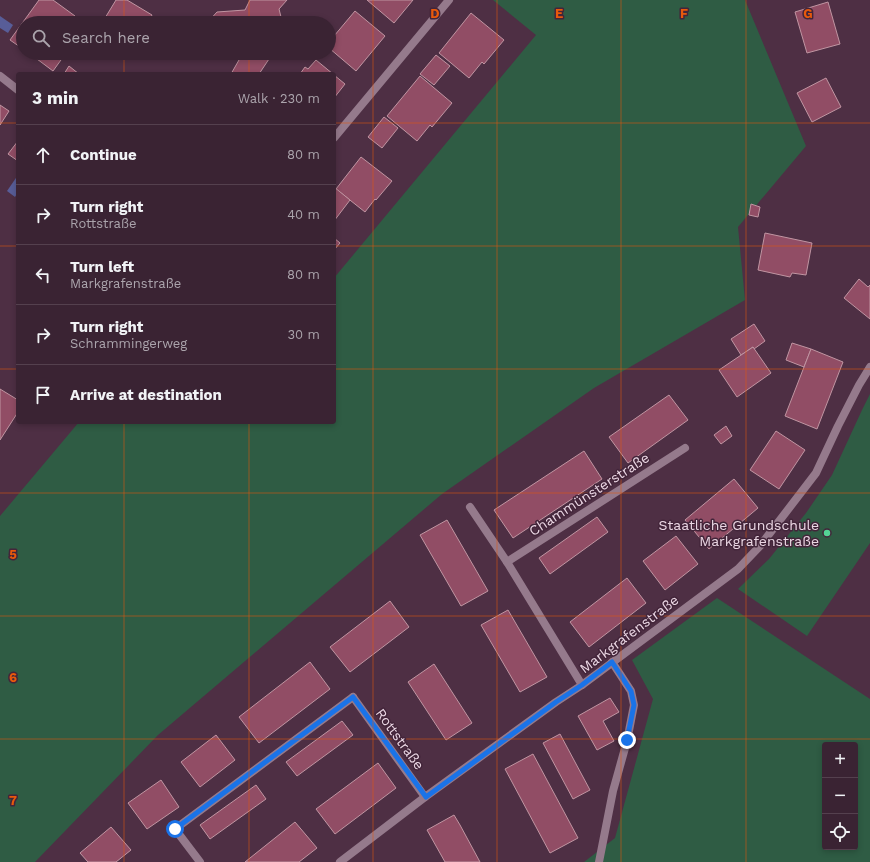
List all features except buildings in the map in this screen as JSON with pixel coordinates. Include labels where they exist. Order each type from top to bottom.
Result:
[{"type":"street","points":[[336,136],[449,0]]},
{"type":"street","points":[[0,76],[16,88]]},
{"type":"street","name":"Markgrafenstraße","points":[[340,862],[426,797],[556,702],[582,685],[738,569],[760,546],[816,473],[859,385],[870,368]]},
{"type":"street","name":"Chammünsterstraße","points":[[507,562],[685,448]]},
{"type":"street","points":[[470,506],[507,562],[582,685]]},
{"type":"street","points":[[599,862],[613,791],[627,740],[634,705],[631,691],[612,662]]},
{"type":"street","name":"Rottstraße","points":[[200,862],[175,829],[353,697],[426,797]]},
{"type":"green space","points":[[493,0],[745,0],[806,146],[738,227],[745,300],[594,388],[442,494],[158,735],[35,862],[0,862],[0,516],[77,424],[336,424],[336,276],[536,35]]},
{"type":"green space","name":"Staatliche Grundschule Markgrafenstraße","points":[[870,394],[870,543],[807,636],[738,589],[769,559],[806,513],[832,475]]},
{"type":"green space","points":[[717,598],[870,699],[870,862],[584,862],[615,838],[653,699],[632,660]]},
{"type":"water","points":[[0,16],[13,25],[8,33],[0,28]]},
{"type":"water","points":[[16,178],[15,197],[7,191]]},
{"type":"place","name":"Staatliche Grundschule Markgrafenstraße","points":[[827,533]]},
{"type":"route","points":[[175,829],[353,697],[426,797],[612,662],[631,691],[634,705],[627,740]]}]
